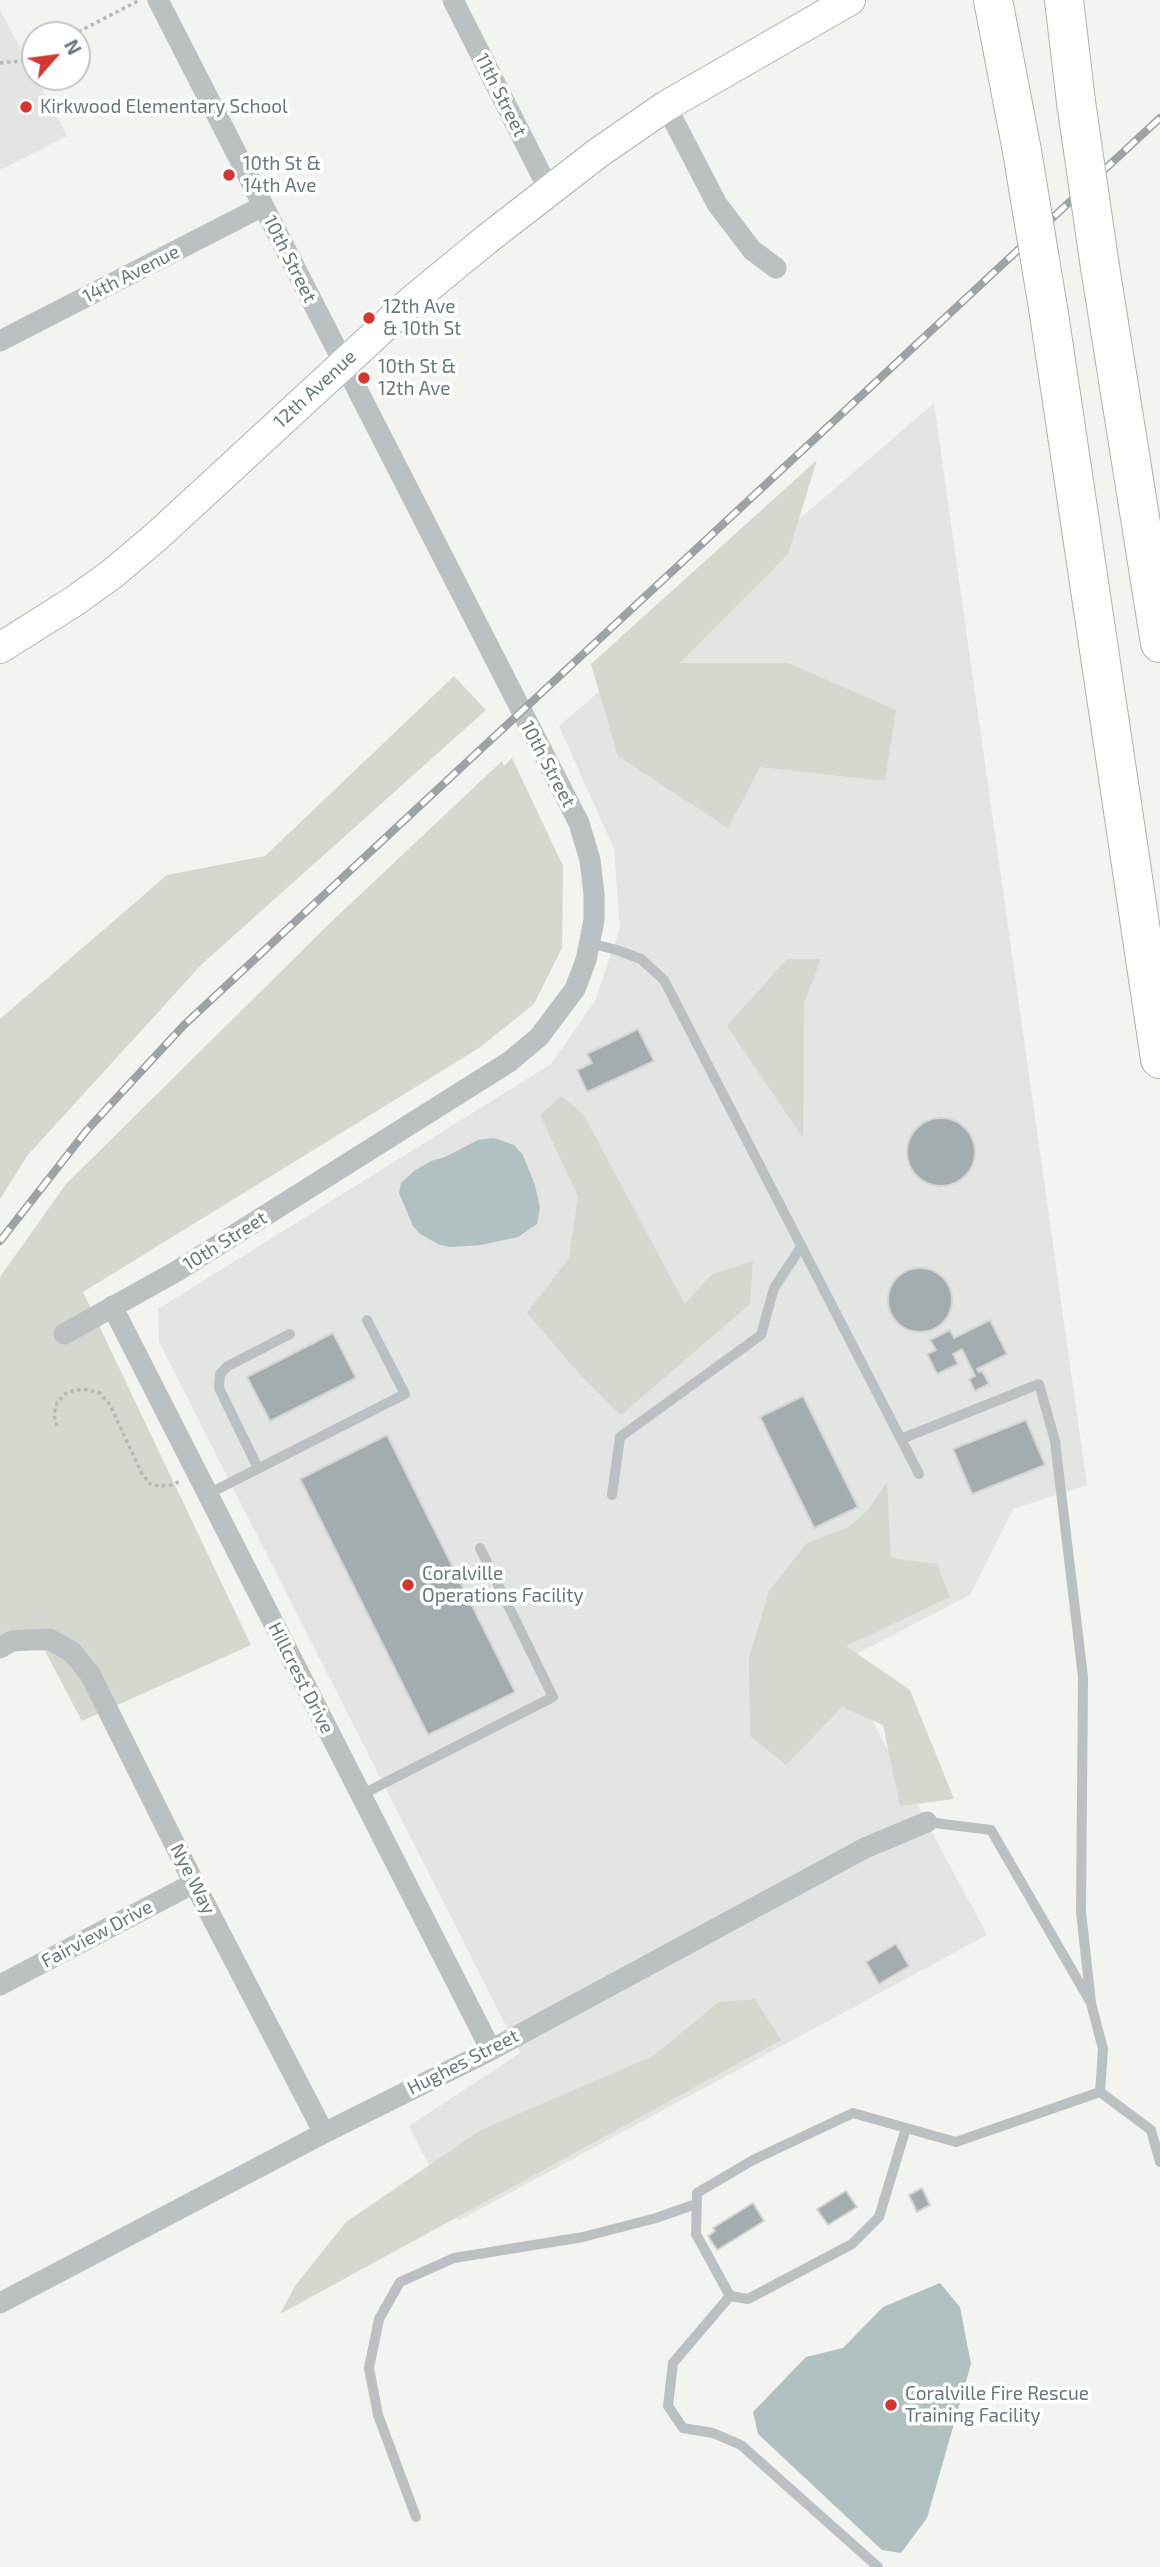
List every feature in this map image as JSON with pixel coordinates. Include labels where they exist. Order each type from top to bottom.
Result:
[{"type":"highway","points":[[993,0],[1049,314],[1160,1059]]},
{"type":"highway","points":[[1064,0],[1100,267],[1160,643]]},
{"type":"main road","name":"12th Avenue","points":[[0,648],[112,574],[157,536],[414,299],[549,190],[666,106],[850,0]]},
{"type":"street","name":"10th Street","points":[[64,1334],[177,1271],[509,1062],[539,1037],[575,989],[594,920],[590,860],[579,822],[158,0]]},
{"type":"street","name":"11th Street","points":[[453,0],[549,190]]},
{"type":"street","points":[[666,106],[723,213],[752,250],[776,268]]},
{"type":"street","name":"14th Avenue","points":[[0,341],[263,206]]},
{"type":"street","name":"Hillcrest Drive","points":[[112,1306],[491,2050]]},
{"type":"street","name":"Nye Way","points":[[0,1648],[12,1641],[49,1639],[72,1652],[90,1674],[194,1883],[324,2133]]},
{"type":"street","name":"Hughes Street","points":[[0,2303],[324,2133],[491,2050],[865,1848],[927,1822]]},
{"type":"street","name":"Fairview Drive","points":[[0,1984],[194,1883]]},
{"type":"lane","points":[[589,943],[641,959],[664,980],[919,1474]]},
{"type":"lane","points":[[612,1495],[620,1437],[761,1335],[774,1288],[802,1247]]},
{"type":"lane","points":[[208,1494],[405,1394],[367,1320]]},
{"type":"lane","points":[[258,1468],[219,1388],[220,1374],[228,1366],[290,1334]]},
{"type":"lane","points":[[901,1439],[1039,1384],[1055,1441],[1083,1676],[1082,1912],[1091,2003],[1103,2049],[1100,2092]]},
{"type":"lane","points":[[361,1795],[553,1697],[480,1548]]},
{"type":"lane","points":[[927,1822],[991,1830],[1091,2003]]},
{"type":"lane","points":[[906,2128],[879,2217],[852,2244],[748,2300],[730,2295],[696,2234],[697,2193],[753,2160],[853,2113],[956,2142],[1100,2092]]},
{"type":"lane","points":[[1100,2092],[1151,2130],[1160,2162]]},
{"type":"lane","points":[[416,2517],[378,2415],[369,2368],[379,2319],[400,2282],[454,2258],[583,2237],[656,2218],[696,2204]]},
{"type":"lane","points":[[730,2295],[673,2363],[668,2406],[683,2428],[713,2433],[741,2445],[878,2567]]},
{"type":"path","points":[[91,25],[140,0]]},
{"type":"path","points":[[0,64],[21,61]]},
{"type":"path","points":[[57,1426],[54,1413],[57,1403],[67,1392],[83,1389],[100,1393],[110,1405],[142,1474],[150,1484],[172,1485],[196,1472]]},
{"type":"shaded area","name":"Kirkwood Elementary School","points":[[0,10],[21,49],[21,91],[43,91],[67,136],[0,170]]},
{"type":"shaded area","points":[[934,403],[1087,1485],[1013,1509],[970,1595],[841,1662],[987,1935],[458,2221],[409,2126],[520,2053],[159,1342],[158,1309],[551,1064],[595,1001],[620,928],[614,849],[559,726]]},
{"type":"shaded area","points":[[817,460],[788,554],[680,663],[788,663],[896,710],[885,781],[760,767],[728,828],[618,756],[591,664]]},
{"type":"shaded area","points":[[454,676],[486,710],[202,964],[27,1156],[0,1199],[0,1019],[167,875],[265,856]]},
{"type":"shaded area","points":[[512,758],[563,866],[562,948],[534,1004],[479,1048],[83,1292],[251,1645],[82,1721],[45,1651],[0,1647],[0,1277],[66,1184],[329,924],[502,761],[504,766]]},
{"type":"shaded area","points":[[787,959],[821,959],[804,1003],[803,1138],[727,1026]]},
{"type":"shaded area","points":[[561,1096],[583,1114],[685,1304],[712,1274],[753,1261],[750,1304],[621,1415],[585,1380],[527,1313],[569,1258],[578,1196],[540,1115]]},
{"type":"shaded area","points":[[494,1138],[514,1145],[523,1155],[535,1185],[540,1208],[537,1224],[518,1237],[481,1245],[450,1247],[440,1245],[420,1234],[413,1226],[399,1193],[401,1183],[431,1161],[478,1140]]},
{"type":"shaded area","points":[[887,1482],[891,1558],[937,1564],[950,1597],[846,1646],[910,1690],[954,1799],[900,1806],[883,1725],[842,1707],[786,1765],[750,1736],[749,1658],[769,1591],[807,1543],[849,1527],[868,1510]]},
{"type":"shaded area","points":[[755,1999],[781,2040],[280,2314],[295,2286],[346,2222],[481,2130],[653,2056],[719,2002]]},
{"type":"shaded area","points":[[940,2283],[960,2307],[971,2364],[927,2518],[901,2553],[882,2550],[758,2434],[753,2412],[806,2357],[843,2348],[883,2307]]},
{"type":"building","points":[[638,1029],[654,1061],[587,1092],[577,1070],[592,1063],[587,1054]]},
{"type":"building","points":[[941,1118],[954,1121],[965,1128],[972,1139],[975,1152],[972,1165],[965,1176],[954,1183],[941,1186],[928,1183],[917,1176],[910,1165],[907,1152],[910,1139],[917,1128],[928,1121]]},
{"type":"building","points":[[914,1268],[926,1268],[943,1277],[950,1288],[950,1312],[943,1323],[926,1332],[914,1332],[902,1327],[893,1318],[888,1306],[888,1294],[893,1282],[902,1273]]},
{"type":"building","points":[[990,1320],[1007,1354],[977,1369],[982,1371],[989,1384],[975,1391],[969,1379],[975,1376],[962,1349],[953,1354],[958,1364],[937,1374],[927,1354],[936,1350],[930,1340],[950,1330],[954,1338]]},
{"type":"building","points":[[333,1333],[356,1378],[270,1421],[247,1377]]},
{"type":"building","points":[[803,1396],[858,1507],[814,1528],[760,1417]]},
{"type":"building","points":[[1026,1420],[1045,1465],[972,1494],[953,1449]]},
{"type":"building","name":"Coralville Operations Facility","points":[[387,1435],[515,1692],[428,1735],[300,1479]]},
{"type":"building","points":[[896,1944],[909,1966],[879,1984],[866,1962]]},
{"type":"building","points":[[922,2188],[930,2205],[917,2212],[909,2195]]},
{"type":"building","points":[[846,2191],[857,2207],[828,2225],[817,2209]]},
{"type":"building","points":[[753,2203],[764,2221],[717,2250],[708,2236],[715,2231],[713,2228]]},
{"type":"railway","points":[[0,1241],[87,1130],[184,1025],[1160,118]]},
{"type":"place","name":"Kirkwood Elementary School","points":[[26,107]]},
{"type":"place","name":"10th St & 14th Ave","points":[[229,175]]},
{"type":"place","name":"12th Ave & 10th St","points":[[369,318]]},
{"type":"place","name":"10th St & 12th Ave","points":[[364,378]]},
{"type":"place","name":"Coralville Operations Facility","points":[[408,1585]]},
{"type":"place","name":"Coralville Fire Rescue Training Facility","points":[[891,2405]]}]
